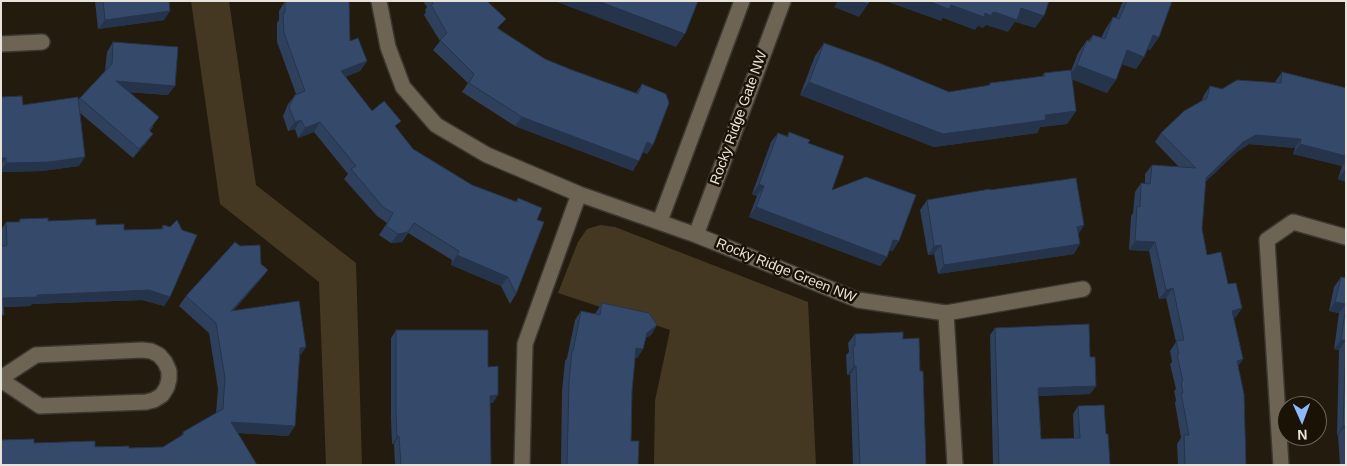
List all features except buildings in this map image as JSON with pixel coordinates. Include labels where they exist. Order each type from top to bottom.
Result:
[{"type":"street","name":"Rocky Ridge Green NW","points":[[379,1],[388,47],[403,87],[436,125],[487,155],[579,194],[660,221],[858,300],[946,313],[1083,288]]},
{"type":"street","points":[[660,221],[742,1]]},
{"type":"street","name":"Rocky Ridge Gate NW","points":[[696,235],[783,1]]},
{"type":"street","points":[[1,44],[42,42]]},
{"type":"street","points":[[522,465],[525,344],[579,194]]},
{"type":"street","points":[[1281,465],[1267,240],[1293,222],[1346,237]]},
{"type":"street","points":[[946,313],[955,465]]},
{"type":"street","points":[[151,351],[165,362],[169,370],[167,387],[162,395],[146,402],[40,406],[1,379],[36,355],[151,351]]},
{"type":"shaded area","points":[[191,1],[229,1],[256,185],[356,263],[362,465],[326,465],[319,282],[220,204]]},
{"type":"shaded area","points":[[600,225],[615,227],[808,302],[816,465],[654,465],[655,401],[670,330],[558,293],[578,242],[587,229]]}]
